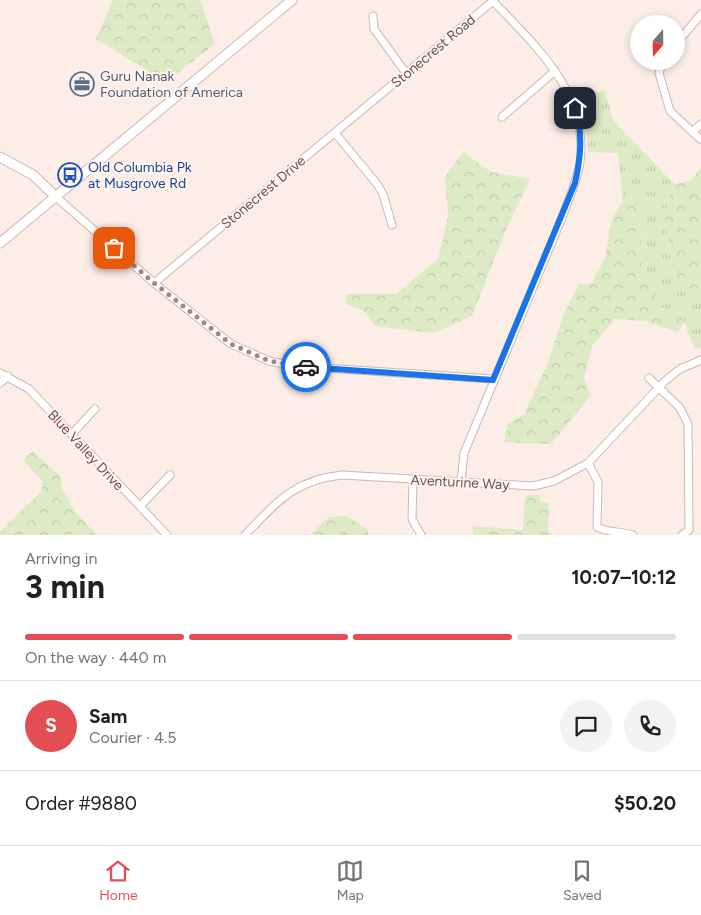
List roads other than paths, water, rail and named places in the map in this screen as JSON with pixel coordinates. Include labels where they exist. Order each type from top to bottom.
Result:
[{"type":"main road","points":[[0,243],[292,0]]},
{"type":"main road","points":[[0,157],[33,175],[55,196]]},
{"type":"street","points":[[461,482],[464,453],[561,220],[580,163],[579,120],[570,96],[547,59],[493,0]]},
{"type":"street","name":"Stonecrest Road","points":[[372,101],[493,0]]},
{"type":"street","points":[[685,33],[701,14]]},
{"type":"street","points":[[373,16],[374,29],[406,73]]},
{"type":"street","points":[[660,70],[659,73],[670,111],[700,139]]},
{"type":"street","points":[[502,117],[555,71]]},
{"type":"street","name":"Stonecrest Drive","points":[[154,283],[372,101]]},
{"type":"street","points":[[692,132],[701,124]]},
{"type":"street","points":[[335,133],[377,184],[383,194],[392,225]]},
{"type":"street","points":[[55,196],[154,283],[231,344],[269,361],[294,366],[493,380]]},
{"type":"street","name":"Aventurine Way","points":[[245,535],[281,499],[304,483],[324,477],[342,475],[533,486],[554,481],[588,463],[658,388],[680,369],[701,360]]},
{"type":"street","name":"Blue Valley Drive","points":[[0,372],[29,389],[167,535]]},
{"type":"street","points":[[0,383],[8,376]]},
{"type":"street","points":[[649,378],[680,408],[688,424],[689,530],[682,535]]},
{"type":"street","points":[[72,434],[96,409]]},
{"type":"street","points":[[588,463],[598,482],[597,527],[606,532],[622,532],[633,535]]},
{"type":"street","points":[[140,506],[170,475]]},
{"type":"street","points":[[413,480],[412,519],[422,535]]},
{"type":"place","name":"Guru Nanak Foundation of America","points":[[82,84]]},
{"type":"place","name":"Old Columbia Pk at Musgrove Rd","points":[[70,175]]}]
